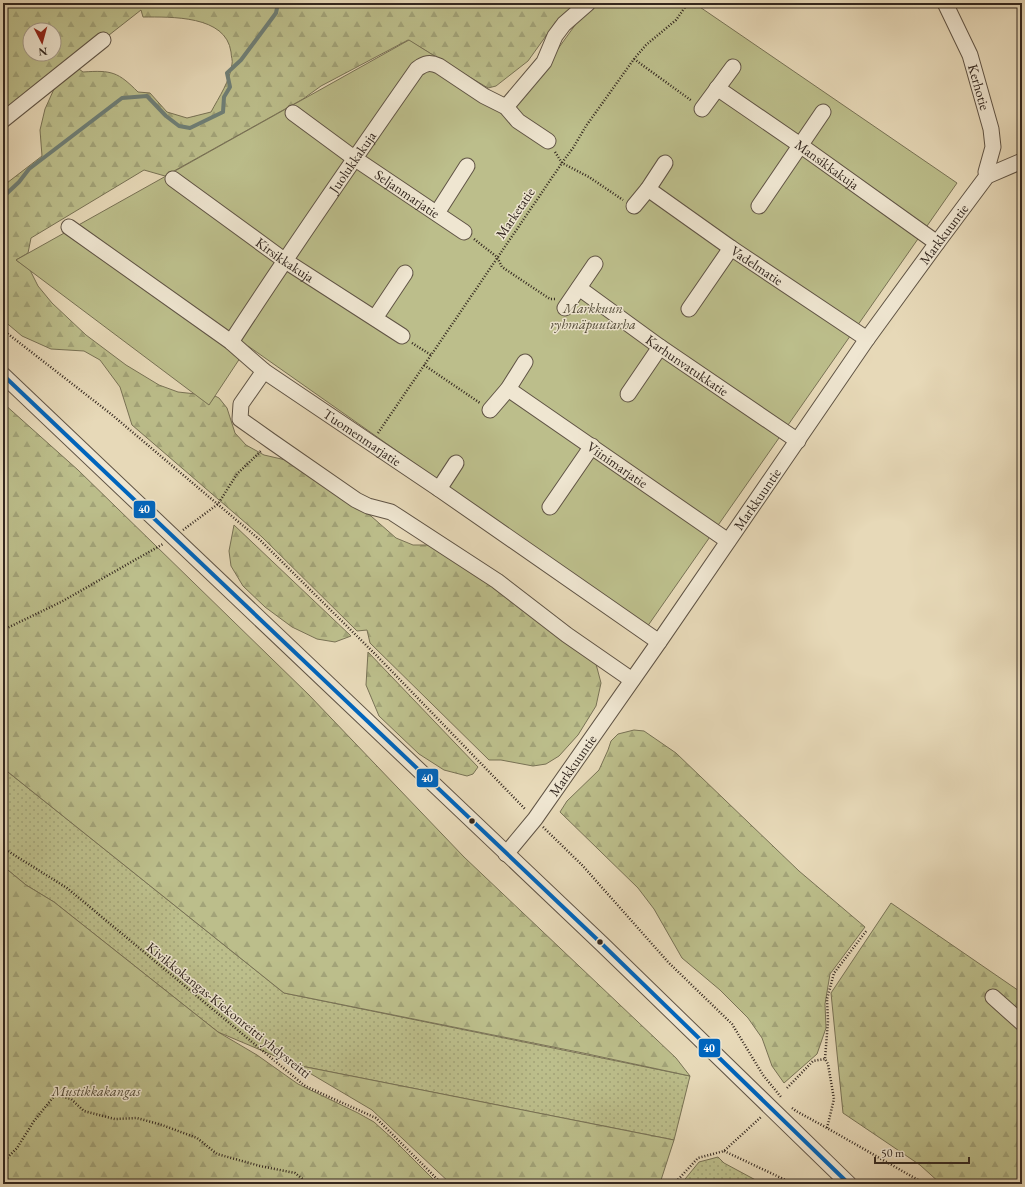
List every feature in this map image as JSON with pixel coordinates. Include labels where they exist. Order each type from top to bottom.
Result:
[{"type":"street","points":[[506,107],[544,62],[555,36],[564,24],[588,3]]},
{"type":"street","name":"Kerhotie","points":[[945,3],[970,55],[991,129],[993,147],[986,172],[987,176]]},
{"type":"street","points":[[3,120],[103,40]]},
{"type":"street","name":"Juolukkakuja","points":[[231,342],[284,260],[354,158],[417,69],[424,63],[432,63],[439,66],[484,96],[506,107],[518,121],[548,141]]},
{"type":"street","points":[[702,109],[733,67]]},
{"type":"street","name":"Mansikkakuja","points":[[717,88],[800,145],[936,243]]},
{"type":"street","points":[[759,206],[823,112]]},
{"type":"street","name":"Seljanmarjatie","points":[[293,113],[354,158],[464,232]]},
{"type":"street","name":"Markkuuntie","points":[[506,854],[535,819],[867,339],[936,243],[987,176],[1022,161]]},
{"type":"street","points":[[634,206],[648,189],[664,163]]},
{"type":"street","points":[[437,213],[467,166]]},
{"type":"street","name":"Kirsikkakuja","points":[[173,179],[284,260],[402,336]]},
{"type":"street","name":"Vadelmatie","points":[[648,189],[731,248],[867,339]]},
{"type":"street","name":"Tuomenmarjatie","points":[[69,227],[231,342],[264,371],[439,489],[658,642]]},
{"type":"street","points":[[689,309],[731,248]]},
{"type":"street","points":[[572,298],[595,264]]},
{"type":"street","points":[[375,318],[405,273]]},
{"type":"street","name":"Karhunvatukkatie","points":[[572,298],[660,347],[798,440]]},
{"type":"street","points":[[628,394],[660,347]]},
{"type":"street","points":[[490,410],[508,389],[525,362]]},
{"type":"street","points":[[264,371],[241,404],[240,419],[356,500],[368,506],[391,512],[497,581],[567,635],[632,680]]},
{"type":"street","points":[[3,375],[602,944],[849,1184]]},
{"type":"street","name":"Viinimarjatie","points":[[508,389],[728,541]]},
{"type":"street","points":[[550,507],[592,446]]},
{"type":"street","points":[[439,489],[456,463]]},
{"type":"street","points":[[993,997],[1022,1023]]},
{"type":"path","name":"Marketatie","points":[[371,444],[497,257],[573,148],[586,126],[634,59],[646,45],[676,20],[688,3]]},
{"type":"path","points":[[634,59],[702,109]]},
{"type":"path","points":[[562,162],[589,177],[634,206]]},
{"type":"path","points":[[464,232],[497,257],[502,267],[550,299],[572,298]]},
{"type":"path","points":[[3,330],[112,414],[260,540],[370,649],[494,778],[584,866],[668,962],[732,1024],[763,1075],[782,1098]]},
{"type":"path","points":[[402,336],[431,355]]},
{"type":"path","points":[[424,366],[490,410]]},
{"type":"path","points":[[3,630],[61,602],[173,537],[218,504],[236,474],[271,441]]},
{"type":"path","name":"Kivikkokangas-Kiekonreitti yhdysreitti","points":[[3,848],[67,888],[305,1086],[376,1118],[442,1184]]},
{"type":"path","points":[[827,1128],[834,1099],[828,1064],[825,1059],[828,1021],[827,999],[834,973],[867,930]]},
{"type":"path","points":[[787,1088],[813,1061],[825,1059]]},
{"type":"path","points":[[3,1162],[17,1148],[34,1121],[55,1095],[71,1099],[84,1111],[115,1119],[137,1118],[162,1125],[197,1138],[217,1154],[260,1166],[295,1173],[304,1180],[320,1184]]},
{"type":"path","points":[[791,1107],[925,1184]]},
{"type":"path","points":[[674,1184],[698,1158],[724,1151],[763,1115]]},
{"type":"path","points":[[724,1151],[794,1184]]},
{"type":"green space","points":[[3,3],[577,3],[558,19],[528,61],[496,86],[488,88],[408,40],[321,86],[303,99],[165,176],[144,170],[31,238],[28,253],[16,260],[30,270],[38,286],[52,303],[86,335],[126,365],[159,385],[178,392],[196,394],[209,404],[215,396],[219,398],[227,408],[235,433],[246,445],[264,455],[290,461],[363,509],[396,538],[413,545],[429,545],[493,587],[596,664],[601,683],[596,706],[578,735],[559,756],[546,764],[533,766],[501,760],[489,760],[370,643],[367,630],[357,631],[262,537],[132,425],[120,387],[100,360],[84,351],[51,349],[22,336],[3,320],[3,186],[42,156],[40,130],[45,109],[54,89],[79,69],[83,72],[108,72],[125,80],[138,92],[150,93],[167,112],[187,118],[211,112],[224,89],[231,70],[232,60],[227,40],[219,31],[208,25],[182,18],[143,17],[141,10],[3,118]]},
{"type":"green space","name":"Markkuun ryhmäpuutarha","points":[[591,3],[694,3],[957,183],[647,627],[248,346],[209,405],[16,260],[409,40],[516,107]]},
{"type":"green space","points":[[3,403],[78,470],[309,695],[464,857],[676,1058],[690,1076],[284,993],[3,768]]},
{"type":"green space","points":[[234,525],[351,636],[335,642],[317,639],[292,627],[265,607],[243,586],[231,566],[229,551]]},
{"type":"green space","points":[[368,652],[478,767],[473,774],[467,776],[444,770],[419,754],[379,716],[366,685]]},
{"type":"green space","points":[[634,730],[644,731],[676,753],[799,871],[865,927],[830,974],[825,1004],[826,1028],[817,1054],[784,1083],[772,1066],[762,1038],[748,1018],[720,990],[682,958],[654,909],[638,888],[560,812],[567,801],[599,770],[611,741],[618,734]]},
{"type":"green space","points":[[3,768],[284,993],[690,1076],[674,1140],[296,1065],[218,1032],[54,902],[26,885],[3,866]]},
{"type":"green space","name":"Mustikkakangas","points":[[3,866],[26,885],[54,902],[218,1032],[257,1055],[298,1084],[374,1122],[438,1184],[3,1184]]},
{"type":"green space","points":[[891,903],[1022,993],[1022,1184],[941,1184],[920,1165],[843,1113],[831,993]]},
{"type":"green space","points":[[296,1065],[674,1140],[661,1180],[652,1184],[451,1184],[372,1110]]},
{"type":"green space","points":[[718,1157],[724,1163],[763,1184],[681,1184],[699,1162]]},
{"type":"waterway","points":[[3,197],[19,182],[29,169],[122,98],[147,96],[166,116],[179,126],[190,128],[223,112],[224,97],[230,87],[227,73],[241,60],[276,13],[278,3]]},
{"type":"transit line","name":"40","points":[[3,375],[602,944],[849,1184]]}]
